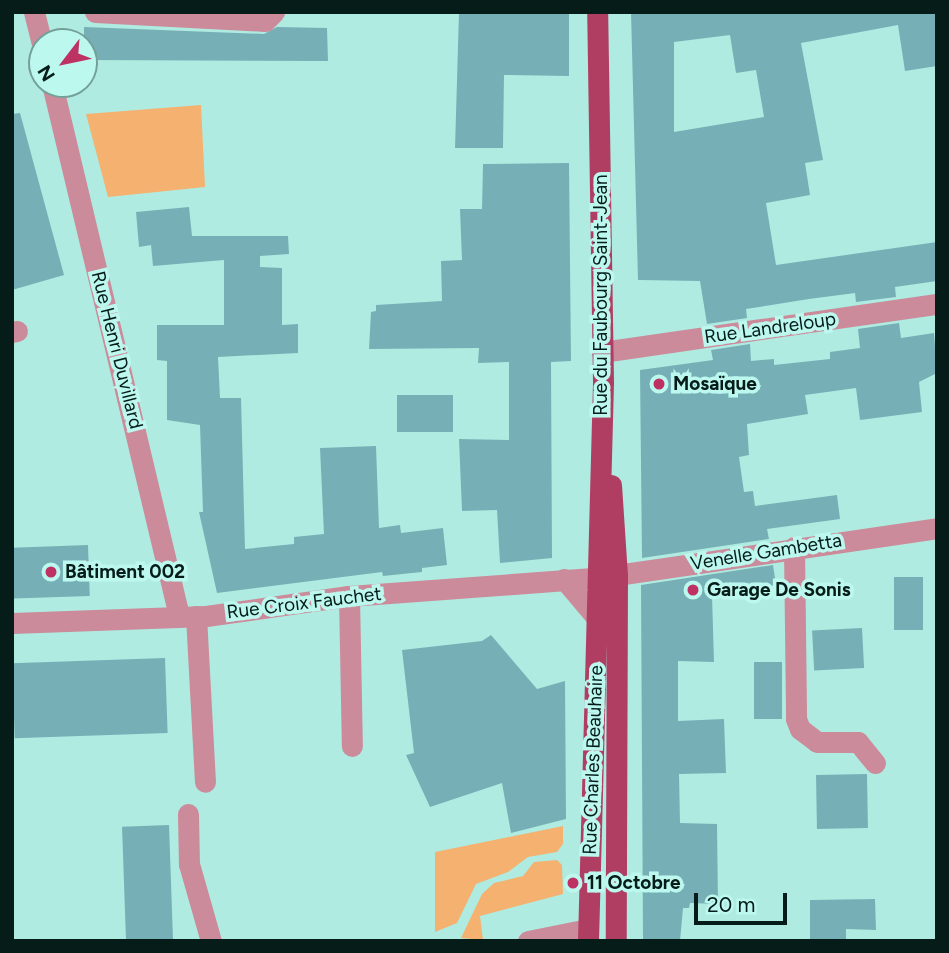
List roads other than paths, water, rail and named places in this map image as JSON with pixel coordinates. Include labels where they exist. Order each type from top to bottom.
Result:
[{"type":"main road","name":"Rue du Faubourg Saint-Jean","points":[[596,579],[602,352],[597,12]]},
{"type":"main road","points":[[602,352],[617,576],[616,941]]},
{"type":"main road","name":"Rue Charles Beauhaire","points":[[589,937],[596,579]]},
{"type":"street","points":[[95,12],[265,21],[274,12]]},
{"type":"street","name":"Rue Henri Duvillard","points":[[56,98],[188,616],[205,782]]},
{"type":"street","name":"Rue Landreloup","points":[[602,352],[937,304]]},
{"type":"street","name":"Venelle Gambetta","points":[[596,579],[794,547],[937,528]]},
{"type":"street","points":[[794,547],[796,719],[800,729],[817,742],[858,743],[875,763]]},
{"type":"street","points":[[564,579],[596,617]]},
{"type":"street","name":"Rue Croix Fauchet","points":[[12,623],[188,616],[349,596],[564,579],[596,579]]},
{"type":"street","points":[[349,596],[352,746]]},
{"type":"street","points":[[188,814],[189,864],[211,941]]},
{"type":"street","points":[[528,941],[589,937]]},
{"type":"place","name":"Mosaïque","points":[[659,384]]},
{"type":"place","name":"Bâtiment 002","points":[[51,572]]},
{"type":"place","name":"Garage De Sonis","points":[[693,590]]},
{"type":"place","name":"11 Octobre","points":[[573,883]]}]
